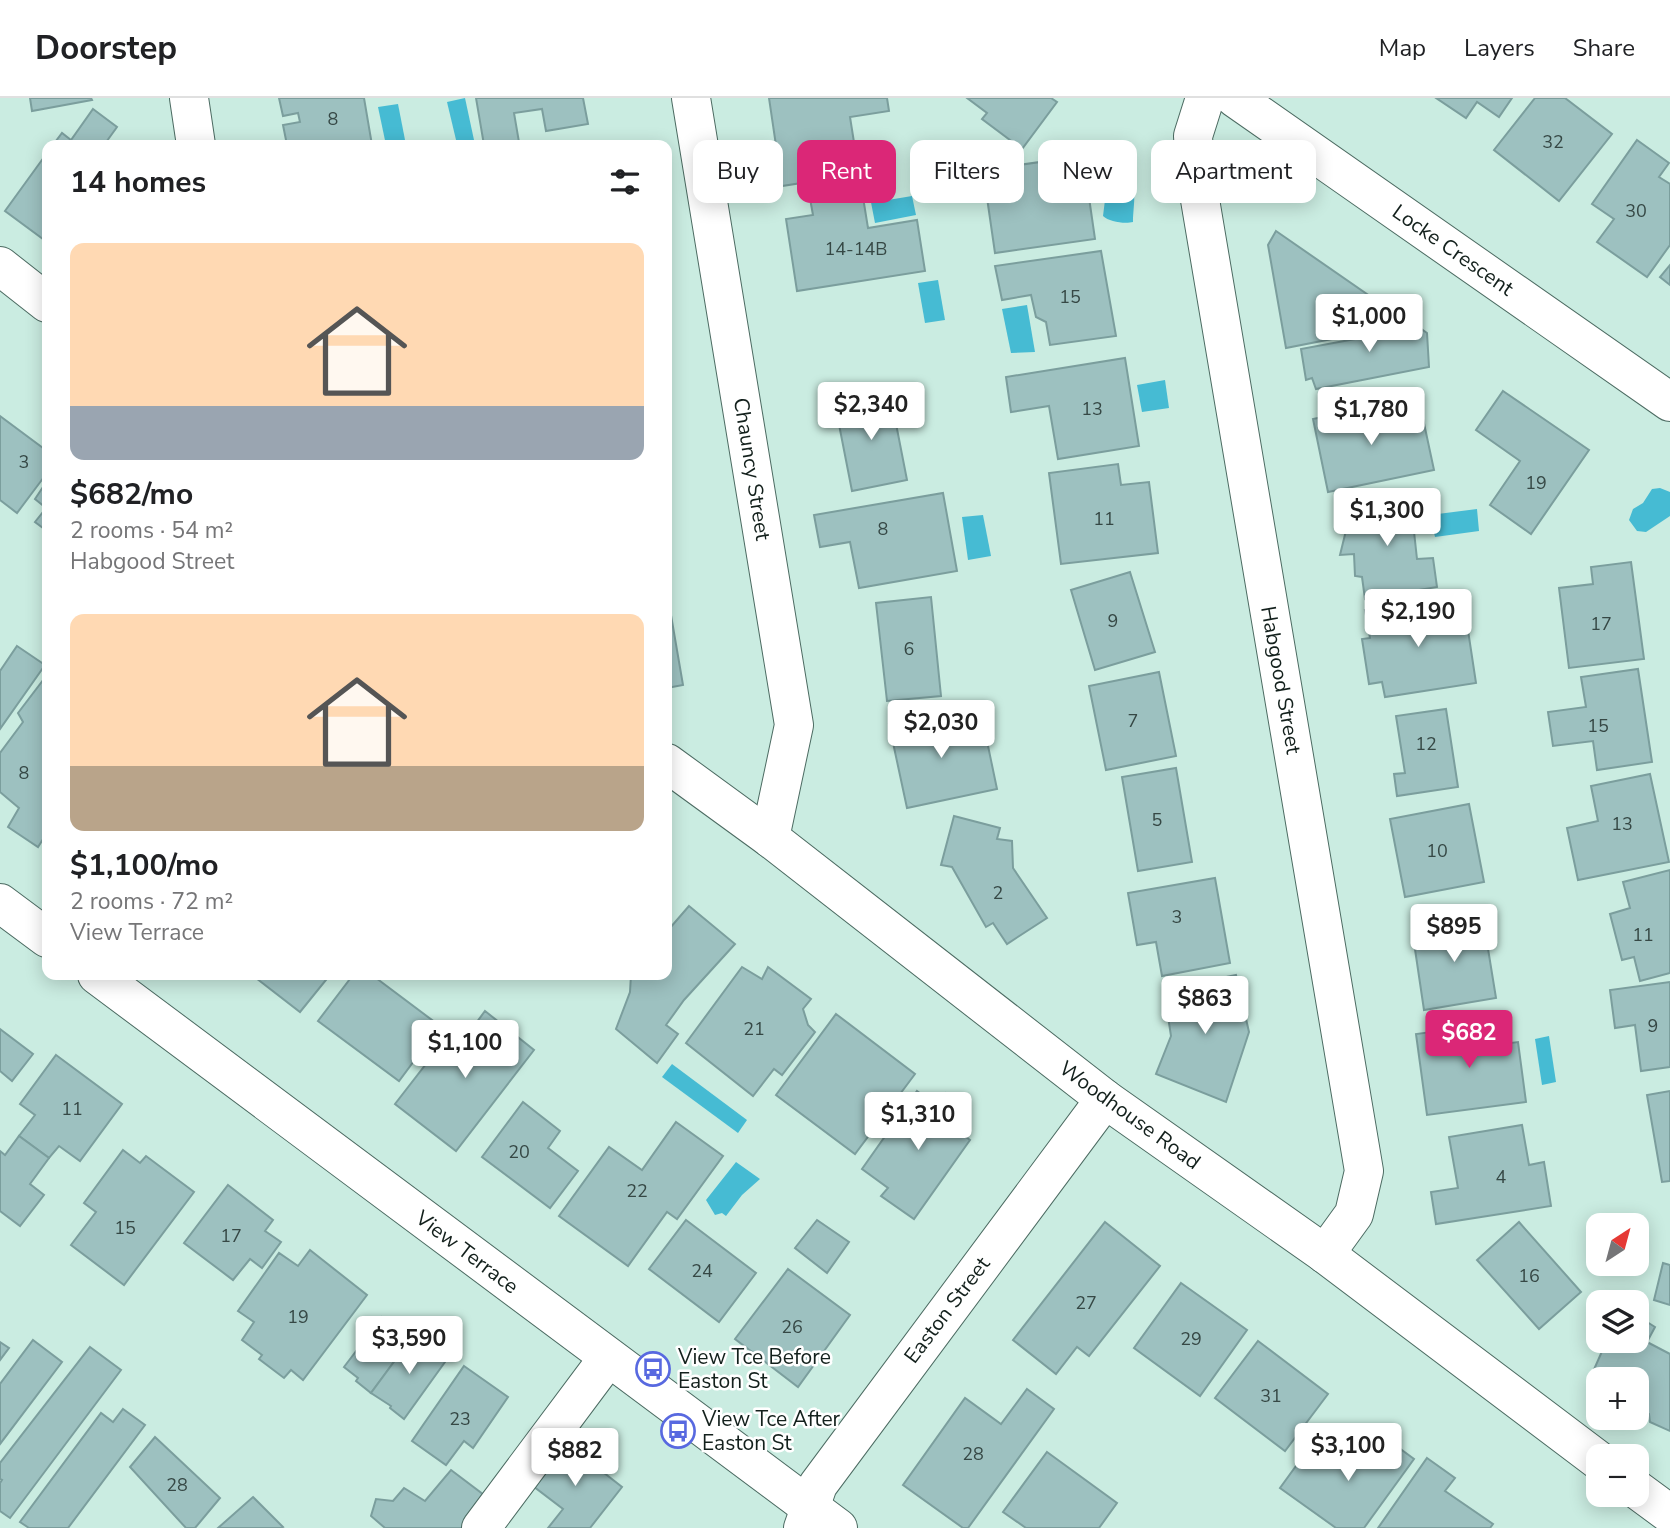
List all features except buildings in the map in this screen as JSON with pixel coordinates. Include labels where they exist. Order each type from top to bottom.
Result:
[{"type":"street","points":[[189,98],[195,140]]},
{"type":"street","name":"Chauncy Street","points":[[691,98],[794,725],[770,838]]},
{"type":"street","name":"Habgood Street","points":[[1205,98],[1193,136],[1195,170],[1364,1171],[1354,1214],[1325,1254]]},
{"type":"street","name":"Locke Crescent","points":[[1235,98],[1670,401]]},
{"type":"street","points":[[0,266],[42,299]]},
{"type":"street","name":"Woodhouse Road","points":[[672,767],[770,838],[1105,1099],[1325,1254],[1586,1451]]},
{"type":"street","points":[[0,903],[42,934]]},
{"type":"street","name":"View Terrace","points":[[104,980],[608,1358],[817,1521]]},
{"type":"street","name":"Easton Street","points":[[817,1521],[818,1485],[1105,1099]]},
{"type":"street","points":[[481,1528],[608,1358]]},
{"type":"street","points":[[1649,1499],[1670,1514]]},
{"type":"water","points":[[465,98],[474,140],[456,140],[447,102]]},
{"type":"water","points":[[398,104],[405,140],[385,140],[378,107]]},
{"type":"water","points":[[910,196],[916,215],[875,223],[871,203],[896,203],[896,199]]},
{"type":"water","points":[[1105,203],[1134,203],[1133,222],[1122,223],[1103,216]]},
{"type":"water","points":[[938,280],[945,320],[925,323],[918,283]]},
{"type":"water","points":[[1027,305],[1035,352],[1011,353],[1002,309]]},
{"type":"water","points":[[1165,380],[1169,408],[1142,412],[1137,385]]},
{"type":"water","points":[[1660,488],[1670,492],[1670,516],[1646,532],[1637,531],[1629,520],[1633,509],[1643,503],[1652,489]]},
{"type":"water","points":[[1477,509],[1479,531],[1435,537],[1430,515]]},
{"type":"water","points":[[983,515],[991,556],[968,560],[962,517]]},
{"type":"water","points":[[1549,1036],[1556,1082],[1542,1085],[1535,1039]]},
{"type":"water","points":[[672,1064],[747,1120],[738,1133],[662,1077]]},
{"type":"water","points":[[736,1162],[760,1179],[742,1195],[726,1216],[722,1213],[715,1215],[706,1200]]},
{"type":"place","name":"View Tce Before Easton St","points":[[653,1369]]},
{"type":"place","name":"View Tce After Easton St","points":[[678,1431]]}]
